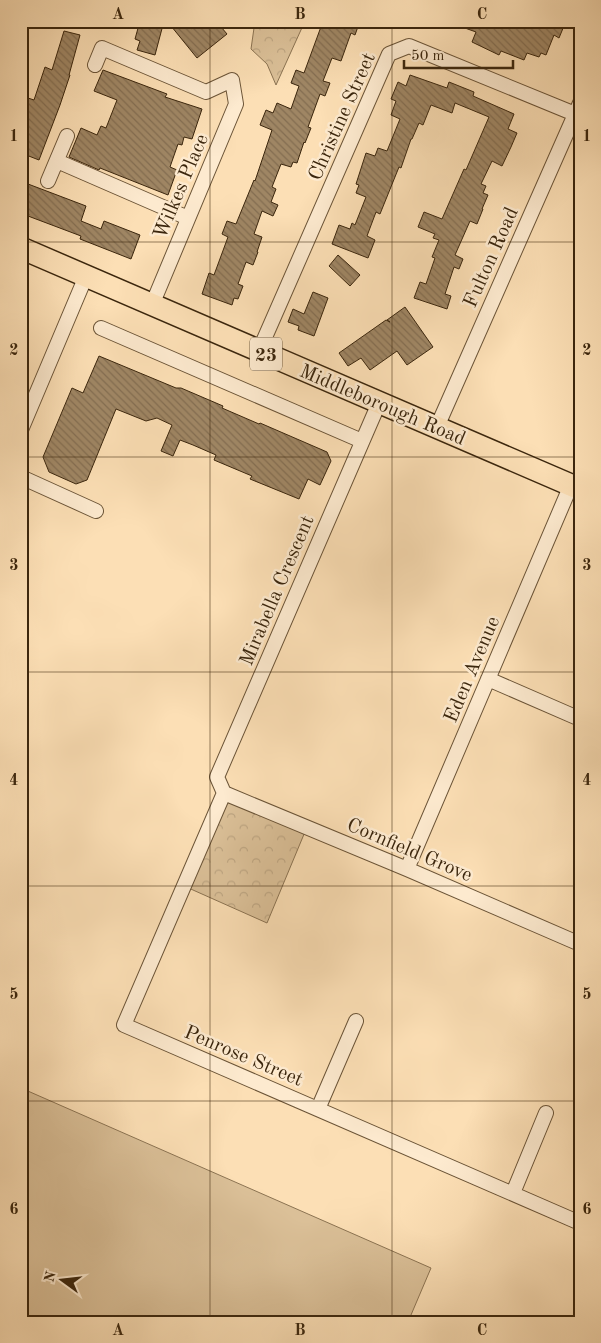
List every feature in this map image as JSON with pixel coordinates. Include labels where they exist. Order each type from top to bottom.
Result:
[{"type":"main road","name":"Middleborough Road","points":[[21,248],[575,487]]},
{"type":"street","name":"Christine Street","points":[[259,351],[389,54],[409,46],[577,109]]},
{"type":"street","name":"Wilkes Place","points":[[95,65],[102,48],[206,92],[232,80],[236,104],[152,305]]},
{"type":"street","name":"Fulton Road","points":[[437,427],[577,109]]},
{"type":"street","points":[[48,181],[67,136]]},
{"type":"street","points":[[57,160],[188,218]]},
{"type":"street","points":[[21,430],[86,276]]},
{"type":"street","points":[[101,328],[362,441]]},
{"type":"street","name":"Mirabella Crescent","points":[[224,793],[217,777],[379,403]]},
{"type":"street","points":[[21,477],[96,511]]},
{"type":"street","name":"Eden Avenue","points":[[407,868],[488,679],[575,487]]},
{"type":"street","points":[[488,679],[580,719]]},
{"type":"street","name":"Cornfield Grove","points":[[224,793],[407,868],[580,944]]},
{"type":"street","name":"Penrose Street","points":[[224,793],[124,1025],[580,1223]]},
{"type":"street","points":[[318,1109],[356,1021]]},
{"type":"street","points":[[513,1193],[546,1113]]},
{"type":"green space","points":[[255,21],[305,21],[276,85],[267,64],[251,49]]},
{"type":"green space","points":[[224,793],[307,827],[267,923],[184,886]]},
{"type":"green space","points":[[21,1088],[431,1268],[408,1322],[21,1322]]},
{"type":"building","points":[[140,21],[164,21],[155,55],[137,50],[140,41],[135,39]]},
{"type":"building","points":[[167,21],[186,24],[191,29],[200,21],[216,21],[227,34],[197,58]]},
{"type":"building","points":[[321,21],[360,21],[355,35],[351,33],[341,61],[332,58],[323,81],[330,83],[325,96],[320,94],[308,127],[311,128],[297,163],[293,162],[291,167],[281,164],[272,187],[276,189],[271,202],[278,205],[273,216],[262,211],[254,234],[262,237],[258,252],[253,265],[246,262],[238,284],[243,286],[238,299],[234,298],[232,305],[202,294],[209,273],[214,275],[228,237],[222,234],[227,221],[236,224],[255,181],[272,130],[260,125],[266,110],[273,113],[277,103],[291,109],[299,86],[291,83],[296,70],[304,73],[322,24]]},
{"type":"building","points":[[451,21],[566,21],[559,38],[554,35],[546,55],[541,53],[539,57],[527,53],[524,60],[501,51],[499,55],[472,42],[476,32],[451,23]]},
{"type":"building","points":[[64,31],[80,35],[70,75],[39,160],[21,153],[21,111],[25,97],[34,100],[45,67],[52,70]]},
{"type":"building","points":[[103,70],[167,94],[165,97],[202,109],[192,139],[184,137],[182,145],[178,144],[170,167],[177,170],[168,195],[69,157],[81,128],[97,135],[101,126],[106,128],[117,100],[94,91]]},
{"type":"building","points":[[410,75],[447,88],[449,82],[474,92],[473,96],[514,114],[508,129],[517,133],[502,166],[492,161],[481,184],[486,186],[483,193],[488,195],[483,209],[477,224],[470,221],[455,255],[463,259],[459,269],[454,267],[445,294],[451,296],[447,309],[414,298],[420,282],[426,284],[435,258],[432,257],[439,240],[433,238],[435,234],[418,227],[424,212],[442,219],[489,117],[455,103],[452,113],[431,105],[423,125],[419,123],[411,139],[401,168],[399,167],[380,214],[376,212],[367,236],[375,240],[368,258],[332,244],[339,225],[350,229],[352,223],[355,225],[366,197],[356,193],[359,185],[356,184],[366,153],[375,156],[378,148],[387,151],[400,119],[391,115],[396,101],[391,99],[398,82],[406,86]]},
{"type":"building","points":[[28,184],[86,206],[81,221],[101,229],[104,221],[140,235],[131,259],[80,239],[81,236],[28,216],[29,214],[21,211],[21,203]]},
{"type":"building","points":[[338,255],[360,275],[350,286],[329,266]]},
{"type":"building","points":[[313,292],[328,298],[314,336],[298,330],[299,326],[288,322],[293,309],[304,314]]},
{"type":"building","points":[[405,307],[433,347],[407,365],[397,351],[370,370],[361,358],[348,366],[339,353],[386,320],[390,322],[387,320]]},
{"type":"building","points":[[99,356],[176,388],[181,388],[223,406],[222,408],[327,452],[331,461],[320,485],[308,479],[299,499],[250,479],[252,476],[214,460],[216,455],[180,440],[173,456],[161,451],[172,425],[157,418],[146,421],[116,409],[87,480],[76,484],[49,472],[43,457],[72,388],[83,393]]}]
